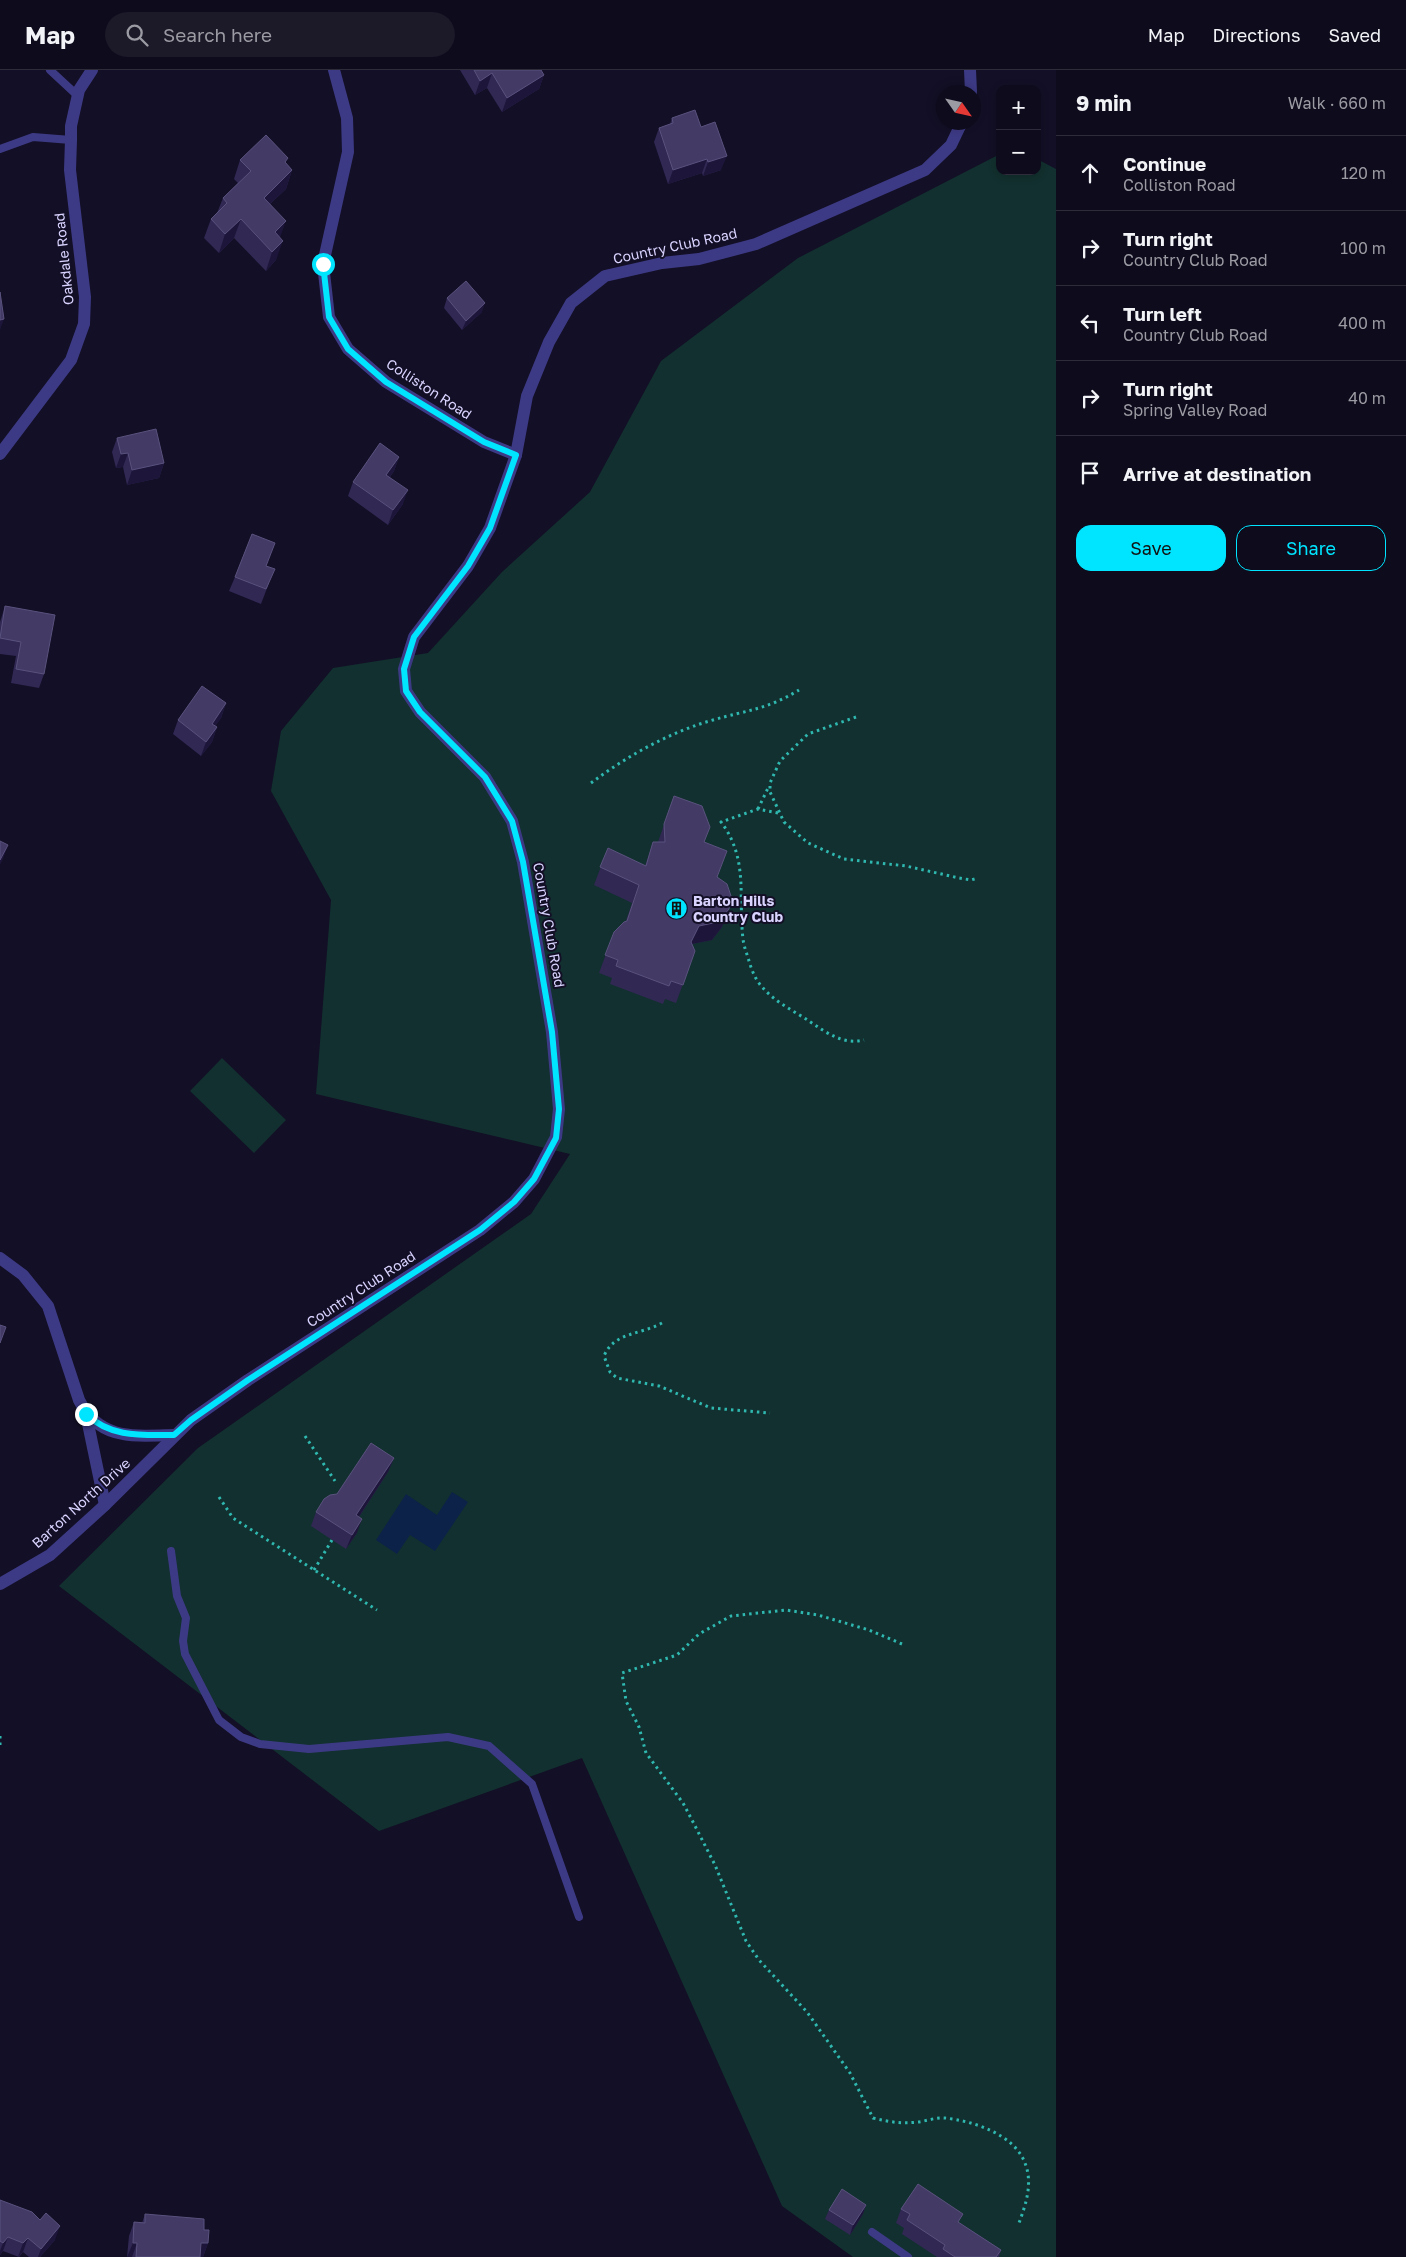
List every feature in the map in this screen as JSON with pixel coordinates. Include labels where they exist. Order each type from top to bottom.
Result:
[{"type":"street","name":"Oakdale Road","points":[[0,454],[71,360],[84,324],[85,297],[70,170],[71,126],[78,96],[92,70]]},
{"type":"street","name":"Colliston Road","points":[[334,70],[347,118],[348,152],[323,264],[329,317],[348,349],[386,382],[484,442],[516,455]]},
{"type":"street","points":[[970,70],[970,85]]},
{"type":"street","name":"Country Club Road","points":[[174,1435],[191,1420],[248,1380],[480,1230],[514,1202],[534,1179],[556,1138],[559,1109],[552,1032],[523,862],[512,821],[485,777],[420,712],[406,691],[404,669],[414,637],[468,566],[490,528],[516,455],[528,396],[549,342],[571,303],[606,276],[662,263],[699,259],[756,244],[925,170],[951,145],[958,130]]},
{"type":"street","points":[[0,1258],[23,1275],[48,1306],[79,1400],[86,1414],[105,1505]]},
{"type":"street","points":[[86,1414],[95,1423],[108,1430],[136,1436],[174,1435]]},
{"type":"street","name":"Barton North Drive","points":[[0,1584],[50,1555],[105,1505],[174,1435]]},
{"type":"lane","points":[[50,70],[78,96]]},
{"type":"lane","points":[[0,149],[33,137],[71,140]]},
{"type":"lane","points":[[171,1551],[177,1596],[186,1618],[183,1641],[185,1654],[219,1720],[241,1737],[260,1744],[285,1748],[309,1749],[448,1737],[489,1746],[532,1784],[579,1917]]},
{"type":"lane","points":[[872,2232],[908,2257]]},
{"type":"path","points":[[591,783],[614,766],[688,729],[712,720],[780,702],[798,690]]},
{"type":"path","points":[[758,809],[780,760],[808,734],[856,717]]},
{"type":"path","points":[[770,783],[770,792],[778,813],[784,822],[808,843],[844,859],[906,866],[965,879],[978,878]]},
{"type":"path","points":[[778,813],[758,809],[721,822],[731,836],[737,854],[742,882],[743,941],[753,974],[761,987],[770,995],[829,1034],[844,1041],[864,1040]]},
{"type":"path","points":[[662,1324],[616,1340],[608,1346],[604,1356],[610,1372],[617,1378],[659,1386],[711,1408],[770,1413]]},
{"type":"path","points":[[305,1436],[335,1481]]},
{"type":"path","points":[[219,1497],[233,1518],[377,1610]]},
{"type":"path","points":[[314,1570],[332,1540]]},
{"type":"path","points":[[902,1644],[869,1630],[818,1615],[786,1610],[731,1616],[699,1634],[677,1655],[622,1673],[626,1701],[639,1728],[646,1753],[692,1820],[715,1865],[746,1941],[759,1960],[807,2012],[850,2073],[873,2118],[894,2124],[942,2117],[969,2122],[993,2132],[1008,2142],[1023,2158],[1028,2177],[1025,2206],[1018,2223]]},
{"type":"path","points":[[0,1736],[0,1747]]},
{"type":"green space","name":"Barton Hills Country Club","points":[[996,156],[996,175],[1041,175],[1041,161],[1056,169],[1056,2257],[853,2257],[782,2206],[582,1758],[379,1831],[59,1586],[198,1448],[531,1214],[570,1154],[316,1094],[331,900],[271,791],[281,731],[333,668],[428,653],[502,572],[590,492],[661,361],[798,258]]},
{"type":"green space","points":[[222,1058],[286,1120],[254,1153],[190,1091]]},
{"type":"water","points":[[452,1492],[468,1502],[435,1551],[410,1535],[397,1554],[376,1540],[406,1494],[437,1515]]},
{"type":"building","points":[[474,70],[541,70],[544,75],[507,98],[492,73],[480,81]]},
{"type":"building","points":[[695,110],[701,127],[715,122],[727,156],[708,162],[707,159],[673,170],[659,128],[673,123],[672,118]]},
{"type":"building","points":[[266,135],[288,158],[285,162],[292,170],[264,198],[286,221],[275,232],[283,241],[272,252],[241,219],[225,234],[211,219],[227,203],[223,198],[251,171],[240,160]]},
{"type":"building","points":[[466,281],[485,303],[466,321],[447,298]]},
{"type":"building","points":[[0,292],[4,319],[0,320]]},
{"type":"building","points":[[156,429],[164,463],[132,470],[128,453],[121,454],[117,438]]},
{"type":"building","points":[[380,443],[399,457],[386,475],[408,490],[393,510],[353,482]]},
{"type":"building","points":[[252,534],[275,543],[266,566],[275,569],[266,589],[235,577]]},
{"type":"building","points":[[5,606],[55,615],[44,674],[16,669],[21,642],[0,638]]},
{"type":"building","points":[[202,686],[226,703],[212,724],[217,727],[206,742],[178,720]]},
{"type":"building","name":"Barton Hills Country Club","points":[[674,796],[702,806],[710,827],[704,842],[727,851],[717,877],[727,884],[731,896],[729,909],[718,922],[699,926],[691,942],[695,951],[683,985],[671,981],[669,986],[616,966],[618,960],[605,955],[614,932],[627,921],[639,885],[600,867],[608,848],[646,866],[653,842],[665,842],[664,824]]},
{"type":"building","points":[[0,841],[8,845],[0,860]]},
{"type":"building","points":[[0,1325],[6,1327],[0,1343]]},
{"type":"building","points":[[371,1443],[394,1458],[356,1515],[362,1519],[352,1535],[316,1512],[324,1499],[330,1495],[337,1494]]},
{"type":"building","points":[[918,2184],[963,2214],[958,2222],[1001,2250],[996,2257],[955,2257],[943,2249],[945,2245],[907,2220],[910,2214],[901,2209]]},
{"type":"building","points":[[842,2189],[866,2205],[853,2225],[829,2210]]},
{"type":"building","points":[[0,2200],[32,2212],[40,2220],[46,2213],[60,2226],[41,2249],[28,2238],[23,2243],[8,2237],[3,2243],[0,2241]]},
{"type":"building","points":[[145,2214],[204,2219],[204,2230],[209,2230],[208,2243],[201,2243],[200,2257],[136,2257],[137,2243],[133,2243],[134,2222],[145,2223]]},
{"type":"place","name":"Barton Hills Country Club","points":[[677,909]]},
{"type":"route","points":[[86,1414],[95,1423],[108,1430],[136,1436],[174,1435],[191,1420],[248,1380],[480,1230],[514,1202],[534,1179],[556,1138],[559,1109],[552,1032],[523,862],[512,821],[485,777],[420,712],[406,691],[404,669],[414,637],[468,566],[490,528],[516,455],[484,442],[386,382],[348,349],[329,317],[323,264]]}]
